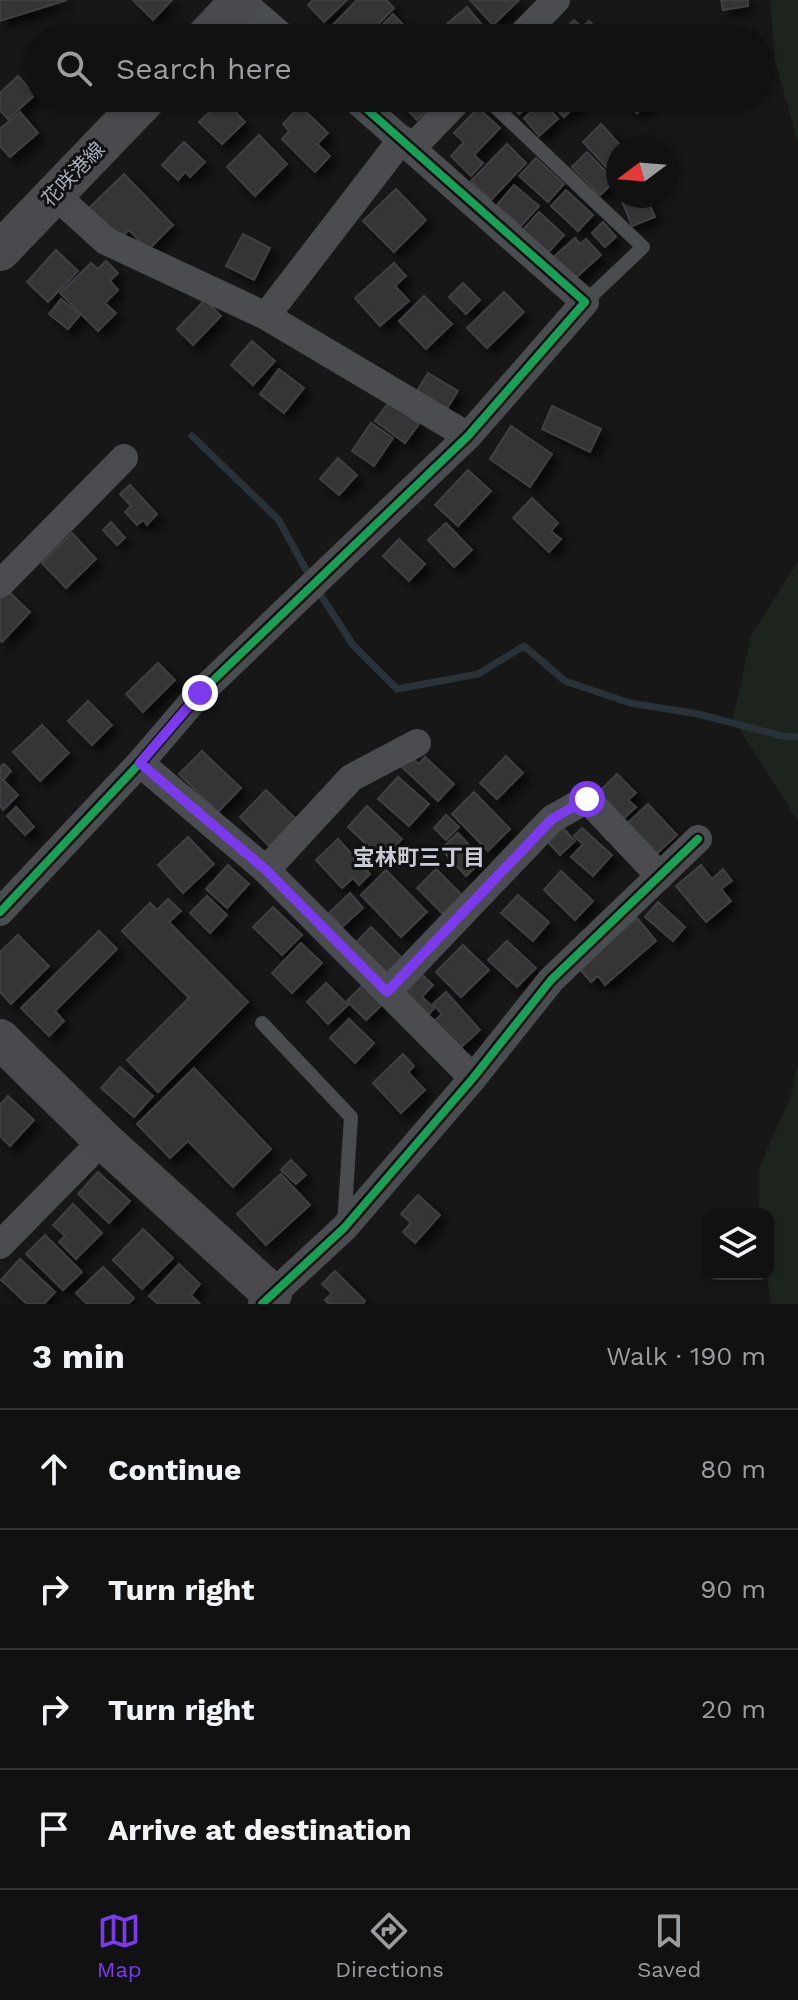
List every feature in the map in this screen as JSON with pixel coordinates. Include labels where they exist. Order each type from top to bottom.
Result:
[{"type":"street","points":[[218,24],[241,0],[268,24]]},
{"type":"street","points":[[533,24],[556,0]]},
{"type":"street","name":"花咲港線","points":[[0,251],[133,112]]},
{"type":"street","points":[[0,912],[140,763],[200,693],[468,436],[585,302],[370,112]]},
{"type":"street","points":[[266,316],[407,144],[444,112]]},
{"type":"street","points":[[54,194],[106,241],[266,316],[468,436]]},
{"type":"street","points":[[0,584],[124,458]]},
{"type":"street","points":[[266,870],[351,778],[417,743]]},
{"type":"street","points":[[140,763],[266,870],[473,1078]]},
{"type":"street","points":[[387,992],[552,819],[587,799],[660,876]]},
{"type":"street","points":[[0,1039],[271,1301],[344,1228],[473,1078],[551,980],[698,839]]},
{"type":"street","points":[[0,1245],[103,1140]]},
{"type":"lane","points":[[501,112],[643,247],[585,302]]},
{"type":"lane","points":[[262,1023],[351,1117],[344,1228]]},
{"type":"shaded area","points":[[770,0],[798,0],[798,143],[775,60]]},
{"type":"shaded area","points":[[798,561],[798,821],[733,719],[751,636]]},
{"type":"shaded area","points":[[798,1063],[798,1304],[772,1304],[767,1280],[774,1280],[774,1208],[759,1208],[759,1168],[791,1095]]},
{"type":"building","points":[[0,0],[67,0],[0,21]]},
{"type":"building","points":[[133,0],[172,0],[153,20]]},
{"type":"building","points":[[313,0],[347,0],[324,22],[308,5]]},
{"type":"building","points":[[357,0],[386,0],[394,8],[379,24],[334,24]]},
{"type":"building","points":[[470,0],[519,0],[494,24]]},
{"type":"building","points":[[721,0],[748,0],[748,6],[723,10]]},
{"type":"building","points":[[467,7],[481,24],[447,24]]},
{"type":"building","points":[[393,14],[403,24],[383,24]]},
{"type":"building","points":[[18,76],[24,83],[24,105],[8,119],[0,110],[0,93]]},
{"type":"building","points":[[20,112],[38,133],[10,157],[0,146],[0,129]]},
{"type":"building","points":[[210,112],[236,112],[245,122],[222,144],[199,122]]},
{"type":"building","points":[[294,112],[306,112],[328,133],[317,144],[330,156],[315,172],[282,139],[289,131],[283,124]]},
{"type":"building","points":[[410,112],[426,112],[417,120]]},
{"type":"building","points":[[474,112],[482,112],[500,128],[474,155],[483,163],[471,176],[451,156],[464,142],[454,133]]},
{"type":"building","points":[[531,112],[552,112],[558,119],[539,136],[524,118]]},
{"type":"building","points":[[601,124],[612,136],[606,136],[606,167],[583,142]]},
{"type":"building","points":[[259,135],[287,164],[255,196],[227,167]]},
{"type":"building","points":[[184,142],[205,162],[190,177],[185,172],[178,180],[162,165]]},
{"type":"building","points":[[507,144],[526,163],[491,200],[471,181]]},
{"type":"building","points":[[587,152],[606,172],[606,189],[600,195],[572,167]]},
{"type":"building","points":[[536,158],[564,184],[548,202],[519,176]]},
{"type":"building","points":[[124,174],[173,225],[148,250],[129,230],[119,240],[88,209]]},
{"type":"building","points":[[514,185],[539,206],[521,226],[497,205]]},
{"type":"building","points":[[396,189],[426,220],[394,252],[363,221]]},
{"type":"building","points":[[566,190],[593,215],[578,231],[551,206]]},
{"type":"building","points":[[625,208],[651,208],[655,217],[632,226]]},
{"type":"building","points":[[539,212],[564,235],[546,255],[521,232]]},
{"type":"building","points":[[603,222],[616,237],[605,247],[592,233]]},
{"type":"building","points":[[243,234],[270,248],[254,280],[226,266]]},
{"type":"building","points":[[575,238],[580,244],[586,239],[601,255],[570,283],[550,260]]},
{"type":"building","points":[[56,250],[78,271],[48,302],[27,282]]},
{"type":"building","points":[[106,261],[118,273],[110,281],[118,290],[105,303],[116,313],[98,331],[60,293],[91,263],[98,269]]},
{"type":"building","points":[[394,263],[406,276],[395,286],[409,301],[380,326],[355,298]]},
{"type":"building","points":[[463,283],[480,300],[466,314],[449,297]]},
{"type":"building","points":[[504,292],[524,312],[487,348],[467,328]]},
{"type":"building","points":[[424,296],[452,324],[426,349],[399,321]]},
{"type":"building","points":[[61,299],[80,315],[68,329],[49,314]]},
{"type":"building","points":[[205,300],[221,316],[193,345],[177,329]]},
{"type":"building","points":[[252,341],[275,361],[253,385],[231,365]]},
{"type":"building","points":[[279,369],[304,388],[284,413],[260,394]]},
{"type":"building","points":[[428,373],[458,391],[445,412],[415,394]]},
{"type":"building","points":[[389,402],[419,424],[405,443],[375,421]]},
{"type":"building","points":[[552,406],[601,429],[590,452],[542,429]]},
{"type":"building","points":[[371,423],[393,438],[374,466],[352,451]]},
{"type":"building","points":[[511,426],[552,454],[530,487],[490,459]]},
{"type":"building","points":[[338,458],[357,475],[339,495],[320,479]]},
{"type":"building","points":[[468,470],[491,491],[458,526],[435,505]]},
{"type":"building","points":[[130,485],[157,514],[147,525],[143,520],[137,525],[125,512],[131,506],[120,494]]},
{"type":"building","points":[[532,498],[558,523],[551,531],[561,539],[549,552],[513,518]]},
{"type":"building","points":[[111,522],[125,538],[117,545],[103,530]]},
{"type":"building","points":[[446,523],[472,550],[454,567],[428,540]]},
{"type":"building","points":[[72,533],[96,559],[66,588],[42,563]]},
{"type":"building","points":[[399,539],[425,564],[409,581],[383,556]]},
{"type":"building","points":[[7,590],[30,612],[2,642],[0,597]]},
{"type":"building","points":[[158,663],[175,680],[143,712],[126,694]]},
{"type":"building","points":[[88,701],[112,725],[92,745],[68,721]]},
{"type":"building","points":[[42,725],[69,753],[40,781],[13,752]]},
{"type":"building","points":[[202,751],[241,788],[218,812],[179,774]]},
{"type":"building","points":[[506,756],[523,773],[497,799],[480,783]]},
{"type":"building","points":[[411,757],[419,764],[425,757],[454,784],[438,801],[402,767]]},
{"type":"building","points":[[4,764],[11,771],[3,780],[18,795],[3,810],[0,806],[0,767]]},
{"type":"building","points":[[617,774],[636,793],[628,800],[636,807],[620,822],[595,796]]},
{"type":"building","points":[[398,777],[429,804],[409,826],[378,799]]},
{"type":"building","points":[[266,790],[296,819],[269,846],[240,817]]},
{"type":"building","points":[[474,792],[510,829],[488,851],[452,814]]},
{"type":"building","points":[[648,804],[677,835],[651,859],[622,828]]},
{"type":"building","points":[[367,806],[402,839],[382,859],[348,827]]},
{"type":"building","points":[[16,807],[34,827],[25,835],[7,816]]},
{"type":"building","points":[[446,815],[459,827],[446,840],[434,828]]},
{"type":"building","points":[[560,825],[575,841],[560,855],[545,839]]},
{"type":"building","points":[[582,828],[612,855],[593,876],[571,857],[583,844],[574,836]]},
{"type":"building","points":[[458,833],[483,860],[466,876],[441,849]]},
{"type":"building","points":[[188,837],[214,864],[183,893],[158,865]]},
{"type":"building","points":[[338,839],[370,874],[359,885],[353,878],[342,888],[316,860]]},
{"type":"building","points":[[228,865],[249,884],[227,908],[206,889]]},
{"type":"building","points":[[701,865],[712,879],[723,869],[732,881],[721,889],[731,901],[706,922],[676,886]]},
{"type":"building","points":[[436,869],[465,898],[446,917],[417,888]]},
{"type":"building","points":[[386,870],[427,912],[401,937],[361,895]]},
{"type":"building","points":[[561,871],[593,901],[575,920],[544,890]]},
{"type":"building","points":[[350,893],[363,908],[342,927],[329,913]]},
{"type":"building","points":[[518,895],[549,922],[533,941],[501,913]]},
{"type":"building","points":[[207,896],[227,915],[210,933],[190,913]]},
{"type":"building","points":[[168,899],[181,911],[169,922],[248,1002],[158,1092],[127,1060],[189,998],[122,931],[150,903],[157,910]]},
{"type":"building","points":[[658,902],[685,927],[673,941],[645,917]]},
{"type":"building","points":[[273,907],[302,935],[282,955],[253,927]]},
{"type":"building","points":[[637,918],[656,941],[605,985],[598,976],[591,982],[579,968]]},
{"type":"building","points":[[371,927],[405,961],[387,980],[353,946]]},
{"type":"building","points":[[99,931],[117,949],[55,1011],[64,1021],[49,1036],[21,1008]]},
{"type":"building","points":[[18,935],[49,966],[11,1004],[0,992],[0,952]]},
{"type":"building","points":[[507,941],[536,968],[517,987],[488,960]]},
{"type":"building","points":[[301,943],[322,963],[292,993],[272,973]]},
{"type":"building","points":[[463,945],[489,970],[461,997],[436,972]]},
{"type":"building","points":[[420,973],[433,985],[422,997],[434,1008],[427,1017],[401,993]]},
{"type":"building","points":[[326,983],[348,1005],[328,1024],[307,1002]]},
{"type":"building","points":[[364,984],[383,1004],[366,1020],[347,1001]]},
{"type":"building","points":[[446,992],[480,1030],[457,1051],[432,1023],[442,1014],[433,1004]]},
{"type":"building","points":[[349,1019],[374,1043],[355,1063],[330,1038]]},
{"type":"building","points":[[403,1054],[414,1066],[408,1072],[425,1090],[401,1113],[373,1083]]},
{"type":"building","points":[[120,1067],[153,1096],[134,1117],[101,1088]]},
{"type":"building","points":[[194,1068],[271,1149],[233,1187],[188,1141],[170,1158],[137,1124]]},
{"type":"building","points":[[8,1096],[34,1120],[10,1146],[0,1136],[0,1105]]},
{"type":"building","points":[[291,1160],[306,1175],[296,1184],[281,1170]]},
{"type":"building","points":[[98,1172],[130,1201],[109,1223],[78,1194]]},
{"type":"building","points":[[281,1174],[310,1205],[266,1245],[237,1214]]},
{"type":"building","points":[[418,1195],[440,1215],[415,1243],[403,1232],[411,1223],[401,1214]]},
{"type":"building","points":[[73,1204],[102,1233],[76,1259],[59,1242],[65,1236],[53,1225]]},
{"type":"building","points":[[143,1229],[173,1258],[142,1289],[113,1260]]},
{"type":"building","points":[[45,1235],[82,1272],[63,1290],[26,1254]]},
{"type":"building","points":[[20,1259],[55,1292],[44,1304],[27,1304],[1,1280]]},
{"type":"building","points":[[179,1264],[200,1284],[191,1295],[200,1304],[158,1304],[149,1296]]},
{"type":"building","points":[[103,1267],[134,1298],[128,1304],[87,1304],[76,1293]]},
{"type":"building","points":[[335,1271],[365,1301],[363,1304],[329,1304],[325,1300],[332,1293],[322,1284]]},
{"type":"waterway","points":[[192,436],[278,519],[310,577]]},
{"type":"waterway","points":[[318,591],[353,645],[397,689],[478,674],[524,646],[565,681],[630,703],[698,714],[798,737]]},
{"type":"cycle path","points":[[0,912],[140,763],[200,693],[468,436],[585,302],[370,112]]},
{"type":"cycle path","points":[[262,1304],[344,1228],[473,1078],[551,980],[698,839]]},
{"type":"district","name":"宝林町三丁目","points":[[419,857]]},
{"type":"route","points":[[200,693],[140,763],[266,870],[387,992],[552,819],[587,799]]}]
